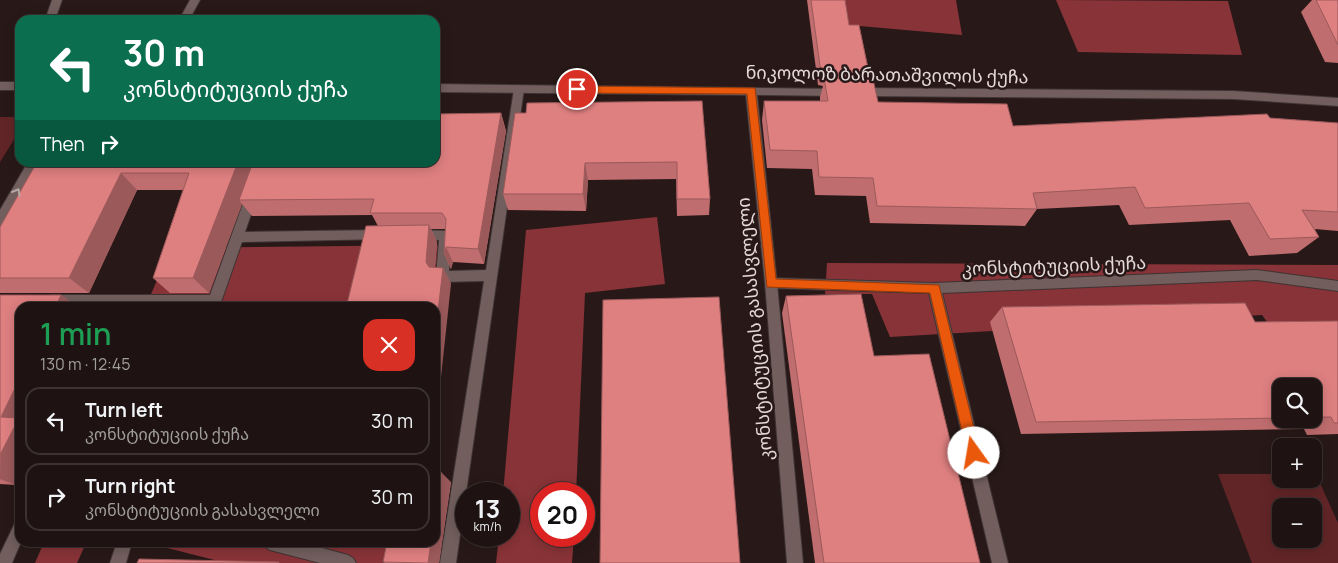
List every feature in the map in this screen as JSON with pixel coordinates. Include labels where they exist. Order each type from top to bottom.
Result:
[{"type":"street","points":[[52,15],[57,0]]},
{"type":"street","points":[[187,15],[195,0]]},
{"type":"street","points":[[0,86],[15,86]]},
{"type":"street","name":"ნიკოლოზ ბარათაშვილის ქუჩა","points":[[440,88],[1233,95],[1338,102]]},
{"type":"street","points":[[448,563],[519,88]]},
{"type":"street","name":"კონსტიტუციის გასასვლელი","points":[[751,91],[771,284],[795,563]]},
{"type":"street","points":[[0,221],[31,167]]},
{"type":"street","points":[[214,302],[262,167]]},
{"type":"street","points":[[236,237],[445,235],[442,276],[491,275]]},
{"type":"street","name":"კონსტიტუციის ქუჩა","points":[[771,284],[934,288],[1257,275],[1338,286]]},
{"type":"street","points":[[934,288],[1000,563]]},
{"type":"street","points":[[37,301],[65,302]]},
{"type":"street","points":[[4,563],[15,539]]},
{"type":"street","points":[[118,563],[123,547]]},
{"type":"street","points":[[281,547],[302,557],[348,563]]},
{"type":"shaded area","points":[[834,0],[956,0],[962,35],[837,24]]},
{"type":"shaded area","points":[[1056,0],[1228,1],[1242,55],[1078,52]]},
{"type":"shaded area","points":[[0,117],[15,117],[15,138],[0,162]]},
{"type":"shaded area","points":[[657,217],[665,284],[585,293],[577,482],[530,482],[530,547],[573,547],[572,563],[496,563],[498,547],[520,547],[520,482],[504,482],[526,230]]},
{"type":"shaded area","points":[[442,245],[435,300],[410,302],[148,302],[171,248]]},
{"type":"shaded area","points":[[827,263],[1338,265],[1338,340],[1283,343],[1262,315],[890,337],[872,294],[825,294]]},
{"type":"shaded area","points":[[1218,474],[1272,474],[1272,488],[1322,487],[1338,523],[1338,563],[1252,563]]},
{"type":"shaded area","points":[[42,547],[84,547],[77,563],[35,563]]},
{"type":"shaded area","points":[[164,547],[386,547],[383,563],[226,563]]},
{"type":"building","points":[[811,0],[845,0],[849,25],[859,25],[869,73],[821,73]]},
{"type":"building","points":[[1316,0],[1338,0],[1338,45]]},
{"type":"building","points":[[824,78],[873,79],[878,102],[1007,104],[1013,126],[1267,114],[1270,118],[1338,123],[1338,212],[1302,210],[1319,237],[1270,239],[1249,203],[1145,208],[1135,187],[1033,193],[1037,209],[877,206],[873,178],[819,177],[817,151],[770,150],[764,101],[828,101]]},
{"type":"building","points":[[702,101],[710,199],[677,199],[677,162],[585,163],[583,194],[503,194],[515,113],[526,113],[527,103]]},
{"type":"building","points":[[501,113],[478,249],[446,247],[444,254],[446,219],[442,213],[370,213],[374,199],[239,200],[251,167],[440,167],[440,114]]},
{"type":"building","points":[[34,167],[236,167],[193,278],[153,278],[189,173],[121,173],[69,278],[0,278],[0,227]]},
{"type":"building","points":[[429,225],[426,262],[429,267],[443,268],[439,302],[347,302],[366,226]]},
{"type":"building","points":[[861,294],[874,356],[929,354],[980,563],[824,563],[786,296]]},
{"type":"building","points":[[0,295],[61,295],[58,302],[15,302],[15,388],[1,417],[15,418],[15,426],[0,455]]},
{"type":"building","points":[[719,297],[740,563],[600,563],[603,300]]},
{"type":"building","points":[[1245,303],[1255,322],[1338,321],[1338,423],[1334,423],[1331,417],[1322,417],[1322,378],[1272,378],[1272,418],[1036,422],[1002,307]]},
{"type":"building","points":[[386,547],[430,547],[428,563],[383,562]]},
{"type":"building","points":[[139,559],[279,562],[279,563],[137,563]]},
{"type":"route","points":[[577,89],[751,91],[771,284],[934,288],[974,453]]}]
